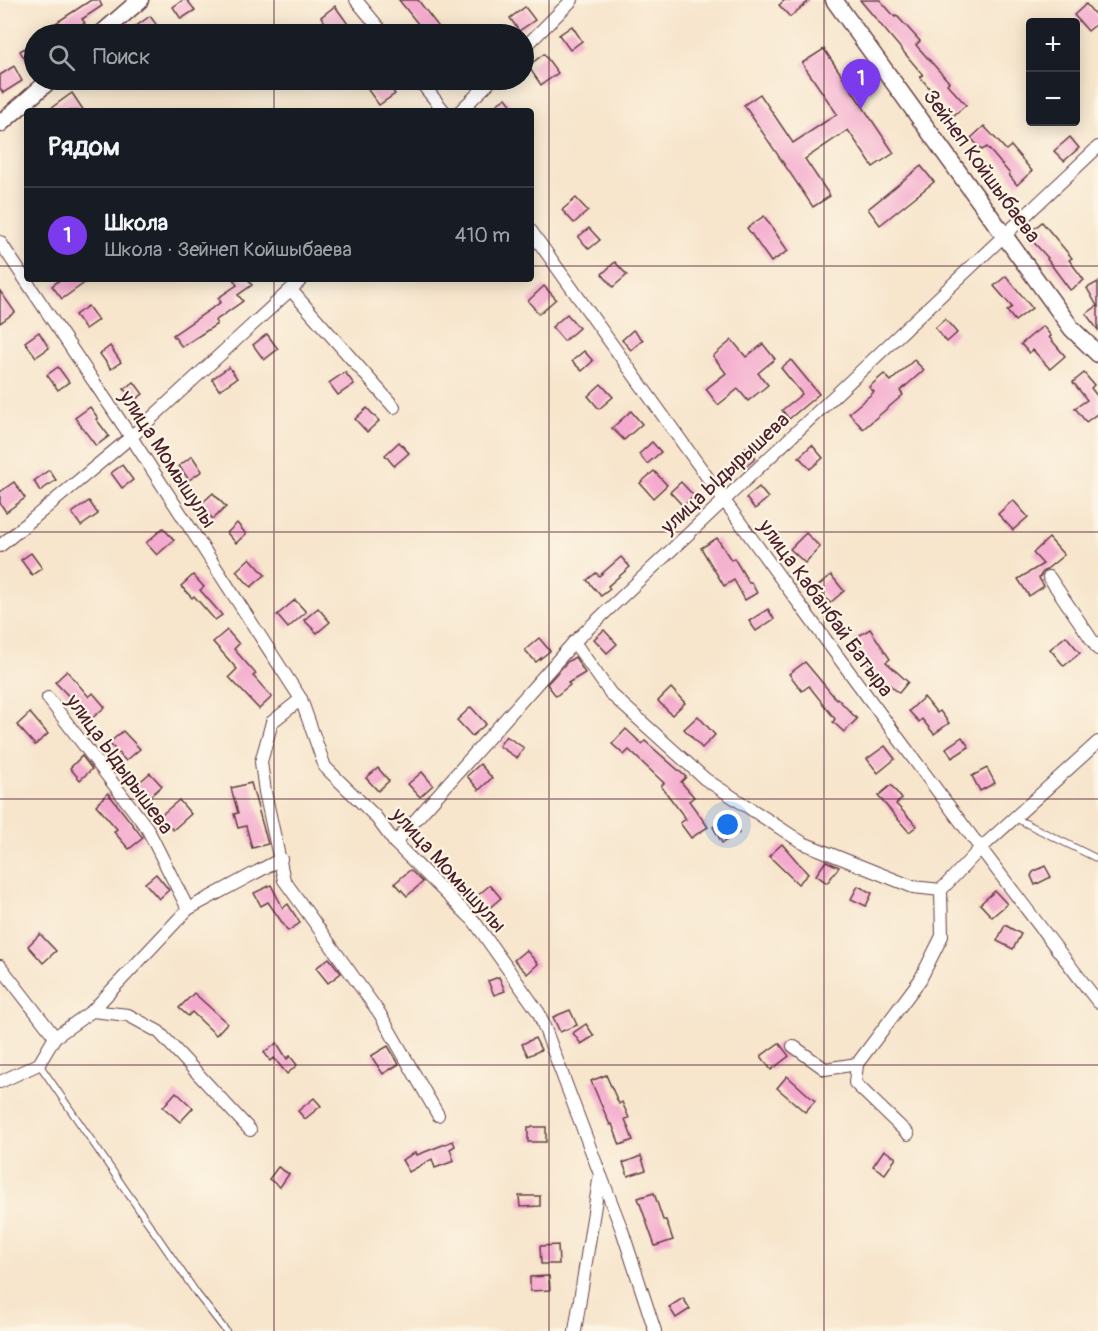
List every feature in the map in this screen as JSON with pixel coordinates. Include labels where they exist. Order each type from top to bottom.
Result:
[{"type":"street","points":[[112,24],[140,0]]},
{"type":"street","points":[[356,0],[376,24]]},
{"type":"street","points":[[534,38],[572,0]]},
{"type":"street","name":"Зейнеп Койшыбаева","points":[[834,0],[1072,329],[1098,354]]},
{"type":"street","points":[[0,124],[39,90]]},
{"type":"street","points":[[427,90],[442,108]]},
{"type":"street","points":[[463,108],[482,90]]},
{"type":"street","name":"улица Ыдырышева","points":[[395,843],[574,642],[1098,147]]},
{"type":"street","name":"улица Кабанбай Батыра","points":[[534,235],[724,501],[980,849],[1098,1002]]},
{"type":"street","name":"улица Момышулы","points":[[0,242],[24,278]]},
{"type":"street","name":"улица Момышулы","points":[[27,282],[131,437],[301,699],[325,767],[375,816],[395,843],[474,921],[539,1013],[622,1230],[655,1331]]},
{"type":"street","points":[[0,546],[131,437],[299,282]]},
{"type":"street","points":[[291,290],[394,407]]},
{"type":"street","points":[[1048,577],[1098,649]]},
{"type":"street","points":[[574,642],[611,694],[705,779],[803,843],[913,887],[941,890]]},
{"type":"street","name":"улица Ыдырышева","points":[[48,698],[147,828],[188,909]]},
{"type":"street","points":[[301,699],[272,722],[261,762],[265,792],[284,880],[380,1014],[438,1115]]},
{"type":"street","points":[[908,1134],[855,1083],[857,1064],[920,980],[942,936],[941,890],[980,849],[1098,742]]},
{"type":"street","points":[[0,1082],[39,1064],[55,1037],[92,1011],[188,909],[281,860]]},
{"type":"street","points":[[0,966],[55,1037]]},
{"type":"street","points":[[92,1011],[128,1015],[159,1032],[250,1130]]},
{"type":"street","points":[[793,1046],[825,1069],[857,1064]]},
{"type":"street","name":"улица Момышулы","points":[[575,1331],[600,1174]]},
{"type":"lane","points":[[1014,818],[1098,859]]},
{"type":"lane","points":[[39,1064],[197,1294],[226,1331]]},
{"type":"building","points":[[91,0],[99,0],[102,6],[82,19],[85,23],[83,24],[54,24]]},
{"type":"building","points":[[187,0],[195,10],[181,19],[173,7]]},
{"type":"building","points":[[399,0],[418,0],[436,24],[418,24]]},
{"type":"building","points":[[785,0],[810,0],[790,17],[779,5]]},
{"type":"building","points":[[860,0],[880,0],[895,17],[897,16],[920,41],[916,45],[966,105],[953,116],[920,77],[923,75]]},
{"type":"building","points":[[1086,4],[1098,18],[1098,23],[1088,31],[1080,22],[1080,18],[1074,15]]},
{"type":"building","points":[[335,6],[348,24],[326,24],[321,17]]},
{"type":"building","points":[[525,7],[535,20],[529,24],[514,24],[510,18]]},
{"type":"building","points":[[150,16],[156,24],[139,24]]},
{"type":"building","points":[[572,26],[582,41],[570,50],[559,35]]},
{"type":"building","points":[[824,49],[894,153],[873,167],[848,130],[805,159],[830,196],[813,207],[744,105],[760,94],[793,143],[837,114],[802,63]]},
{"type":"building","points":[[544,54],[558,73],[541,85],[534,75],[534,62]]},
{"type":"building","points":[[14,66],[22,81],[3,93],[0,88],[0,75]]},
{"type":"building","points":[[368,90],[392,90],[395,94],[379,105]]},
{"type":"building","points":[[72,93],[82,108],[51,108]]},
{"type":"building","points":[[506,98],[514,108],[491,108]]},
{"type":"building","points":[[984,126],[1006,150],[1011,146],[1032,171],[1017,185],[987,147],[982,150],[971,138]]},
{"type":"building","points":[[1070,137],[1079,148],[1064,161],[1054,151]]},
{"type":"building","points":[[921,166],[934,182],[880,225],[868,209]]},
{"type":"building","points":[[576,198],[588,211],[574,223],[562,210]]},
{"type":"building","points":[[764,216],[788,251],[771,262],[747,228]]},
{"type":"building","points":[[1042,222],[1072,258],[1069,260],[1084,280],[1070,290],[1048,258],[1027,235]]},
{"type":"building","points":[[589,228],[600,240],[589,249],[578,237]]},
{"type":"building","points":[[615,262],[627,275],[613,287],[602,274]]},
{"type":"building","points":[[1006,276],[1032,308],[1015,321],[1007,311],[1012,307],[994,286]]},
{"type":"building","points":[[57,282],[86,282],[62,299],[52,286]]},
{"type":"building","points":[[235,282],[250,282],[252,285],[238,295],[243,301],[215,321],[217,324],[182,347],[173,335],[221,302],[218,298],[237,285]]},
{"type":"building","points":[[1098,282],[1098,330],[1086,314],[1097,306],[1087,288]]},
{"type":"building","points":[[544,286],[556,299],[539,314],[528,301]]},
{"type":"building","points":[[0,291],[15,312],[0,323]]},
{"type":"building","points":[[88,306],[98,320],[85,329],[75,315]]},
{"type":"building","points":[[567,314],[579,328],[564,341],[552,327]]},
{"type":"building","points":[[945,319],[957,333],[947,342],[935,328]]},
{"type":"building","points":[[1043,326],[1065,356],[1050,369],[1033,350],[1029,353],[1021,344]]},
{"type":"building","points":[[633,330],[643,340],[631,350],[622,340]]},
{"type":"building","points":[[39,332],[49,348],[36,357],[25,342]]},
{"type":"building","points":[[267,334],[278,349],[264,360],[253,345]]},
{"type":"building","points":[[732,340],[746,357],[763,344],[775,359],[758,373],[768,385],[748,401],[738,389],[718,405],[706,389],[726,373],[713,356]]},
{"type":"building","points":[[110,346],[121,362],[111,369],[100,354]]},
{"type":"building","points":[[584,351],[593,361],[582,371],[572,361]]},
{"type":"building","points":[[791,360],[819,394],[789,419],[782,410],[802,394],[781,368]]},
{"type":"building","points":[[914,360],[924,370],[900,391],[903,395],[863,429],[849,413],[874,392],[869,387],[884,374],[891,381]]},
{"type":"building","points":[[58,367],[69,382],[58,390],[47,375]]},
{"type":"building","points":[[229,367],[237,378],[219,390],[212,379]]},
{"type":"building","points":[[345,372],[354,384],[338,395],[329,383]]},
{"type":"building","points":[[1084,373],[1094,385],[1091,388],[1098,397],[1098,413],[1086,422],[1075,408],[1087,400],[1073,382]]},
{"type":"building","points":[[134,382],[143,394],[133,401],[124,389]]},
{"type":"building","points":[[601,384],[613,397],[599,409],[588,396]]},
{"type":"building","points":[[90,407],[109,436],[96,446],[75,418]]},
{"type":"building","points":[[367,408],[379,421],[367,432],[355,419]]},
{"type":"building","points":[[631,411],[642,424],[624,440],[612,428]]},
{"type":"building","points":[[399,442],[409,453],[394,466],[385,455]]},
{"type":"building","points":[[652,442],[661,452],[647,464],[639,454]]},
{"type":"building","points":[[812,445],[823,458],[810,469],[799,457]]},
{"type":"building","points":[[746,447],[756,458],[743,469],[734,458]]},
{"type":"building","points":[[192,456],[202,471],[189,480],[179,466]]},
{"type":"building","points":[[122,465],[133,480],[122,488],[111,473]]},
{"type":"building","points":[[49,470],[56,480],[40,491],[34,481]]},
{"type":"building","points":[[654,471],[667,485],[653,498],[640,483]]},
{"type":"building","points":[[14,482],[25,498],[6,512],[0,503],[0,492]]},
{"type":"building","points":[[681,482],[694,496],[683,506],[670,492]]},
{"type":"building","points":[[759,487],[768,498],[755,509],[746,498]]},
{"type":"building","points":[[213,493],[226,507],[213,519],[200,505]]},
{"type":"building","points":[[1013,500],[1028,517],[1013,530],[998,514]]},
{"type":"building","points":[[89,501],[98,514],[81,526],[72,513]]},
{"type":"building","points":[[237,523],[246,534],[236,543],[227,533]]},
{"type":"building","points":[[163,528],[174,540],[157,555],[146,543]]},
{"type":"building","points":[[806,533],[820,547],[805,563],[790,549]]},
{"type":"building","points":[[717,538],[731,560],[734,558],[757,593],[745,600],[734,580],[724,586],[701,548]]},
{"type":"building","points":[[1049,538],[1064,555],[1042,573],[1039,578],[1044,586],[1029,596],[1018,579],[1043,564],[1033,553]]},
{"type":"building","points":[[31,553],[42,568],[32,575],[21,560]]},
{"type":"building","points":[[621,557],[630,567],[608,586],[610,589],[601,596],[587,580],[596,573],[599,576]]},
{"type":"building","points":[[250,558],[265,575],[251,587],[236,571]]},
{"type":"building","points":[[193,575],[204,587],[200,590],[222,615],[215,620],[194,596],[192,598],[181,586]]},
{"type":"building","points":[[831,575],[844,591],[830,603],[817,587]]},
{"type":"building","points":[[295,600],[306,612],[288,628],[277,615]]},
{"type":"building","points":[[318,608],[330,622],[317,633],[304,620]]},
{"type":"building","points":[[768,609],[774,619],[756,631],[749,621]]},
{"type":"building","points":[[870,629],[890,659],[886,662],[908,682],[899,693],[874,671],[855,638]]},
{"type":"building","points":[[227,630],[239,644],[234,649],[256,674],[253,676],[272,697],[259,709],[229,677],[237,669],[213,642]]},
{"type":"building","points":[[604,630],[617,644],[607,653],[594,639]]},
{"type":"building","points":[[1066,636],[1080,653],[1064,666],[1050,649]]},
{"type":"building","points":[[539,638],[550,651],[536,662],[525,650]]},
{"type":"building","points":[[575,657],[585,673],[568,683],[570,685],[556,696],[547,684],[567,662]]},
{"type":"building","points":[[805,662],[836,699],[857,719],[844,732],[833,722],[835,719],[809,686],[802,691],[789,674]]},
{"type":"building","points":[[67,671],[89,697],[93,693],[105,707],[91,719],[55,682]]},
{"type":"building","points":[[671,688],[685,703],[672,715],[658,701]]},
{"type":"building","points":[[924,697],[937,713],[940,711],[949,723],[934,734],[922,719],[919,722],[909,711]]},
{"type":"building","points":[[471,707],[486,724],[472,736],[457,720]]},
{"type":"building","points":[[30,713],[48,734],[35,745],[17,725]]},
{"type":"building","points":[[698,716],[715,735],[702,748],[684,729]]},
{"type":"building","points":[[626,729],[642,744],[645,741],[686,777],[681,782],[694,797],[689,801],[708,827],[691,838],[680,823],[686,819],[661,786],[664,783],[629,750],[624,755],[612,744]]},
{"type":"building","points":[[123,731],[140,749],[126,761],[109,743]]},
{"type":"building","points":[[506,736],[524,748],[517,758],[499,746]]},
{"type":"building","points":[[962,737],[969,747],[952,758],[946,748]]},
{"type":"building","points":[[885,746],[895,759],[878,773],[867,759]]},
{"type":"building","points":[[82,756],[92,769],[80,780],[70,768]]},
{"type":"building","points":[[480,764],[492,778],[479,790],[467,776]]},
{"type":"building","points":[[378,768],[389,781],[378,791],[366,778]]},
{"type":"building","points":[[987,768],[995,783],[980,791],[972,776]]},
{"type":"building","points":[[422,772],[433,785],[420,797],[408,784]]},
{"type":"building","points":[[150,773],[162,786],[148,798],[136,785]]},
{"type":"building","points":[[251,783],[268,844],[252,848],[246,826],[238,828],[234,814],[238,813],[231,788]]},
{"type":"building","points":[[891,785],[902,799],[896,804],[917,826],[909,832],[878,796]]},
{"type":"building","points":[[108,793],[143,838],[129,849],[114,832],[117,829],[96,805]]},
{"type":"building","points":[[179,800],[191,814],[173,830],[160,816]]},
{"type":"building","points":[[729,817],[739,833],[722,843],[713,827]]},
{"type":"building","points":[[782,844],[808,874],[798,884],[769,856]]},
{"type":"building","points":[[826,861],[839,867],[827,883],[816,875]]},
{"type":"building","points":[[1045,866],[1051,877],[1035,885],[1031,876],[1033,872]]},
{"type":"building","points":[[410,870],[423,882],[407,896],[395,883]]},
{"type":"building","points":[[156,874],[169,890],[159,899],[145,883]]},
{"type":"building","points":[[271,885],[283,908],[288,904],[300,923],[288,931],[268,902],[261,906],[254,893]]},
{"type":"building","points":[[490,885],[501,898],[488,909],[477,896]]},
{"type":"building","points":[[858,886],[872,893],[866,906],[851,899]]},
{"type":"building","points":[[995,891],[1007,904],[992,917],[980,904]]},
{"type":"building","points":[[1005,925],[1021,934],[1013,949],[997,941]]},
{"type":"building","points":[[40,934],[56,951],[43,963],[28,946]]},
{"type":"building","points":[[526,950],[538,964],[527,974],[514,960]]},
{"type":"building","points":[[329,958],[341,973],[328,983],[316,968]]},
{"type":"building","points":[[499,977],[505,991],[494,995],[488,981]]},
{"type":"building","points":[[194,993],[227,1023],[216,1035],[192,1012],[188,1016],[179,1008]]},
{"type":"building","points":[[570,1010],[577,1025],[560,1032],[553,1017]]},
{"type":"building","points":[[586,1024],[594,1036],[581,1044],[573,1033]]},
{"type":"building","points":[[535,1038],[541,1050],[528,1056],[522,1044]]},
{"type":"building","points":[[277,1043],[287,1059],[290,1056],[297,1065],[287,1074],[274,1058],[270,1061],[264,1052]]},
{"type":"building","points":[[779,1043],[789,1056],[771,1070],[761,1056]]},
{"type":"building","points":[[388,1046],[399,1064],[383,1074],[371,1056]]},
{"type":"building","points":[[606,1075],[619,1104],[622,1102],[629,1118],[625,1119],[633,1140],[620,1145],[591,1081]]},
{"type":"building","points":[[787,1076],[815,1101],[805,1112],[777,1088]]},
{"type":"building","points":[[176,1092],[193,1108],[180,1122],[163,1107]]},
{"type":"building","points":[[314,1098],[321,1106],[305,1119],[298,1111]]},
{"type":"building","points":[[528,1127],[546,1127],[546,1142],[528,1142]]},
{"type":"building","points":[[453,1141],[455,1146],[450,1149],[454,1161],[435,1168],[432,1159],[409,1172],[402,1160],[416,1152],[417,1155]]},
{"type":"building","points":[[884,1150],[896,1158],[885,1174],[873,1166]]},
{"type":"building","points":[[641,1156],[646,1170],[628,1176],[623,1163]]},
{"type":"building","points":[[278,1167],[289,1174],[280,1187],[269,1179]]},
{"type":"building","points":[[654,1193],[673,1240],[655,1246],[638,1198]]},
{"type":"building","points":[[519,1196],[540,1196],[540,1206],[520,1207]]},
{"type":"building","points":[[558,1245],[559,1264],[541,1264],[540,1246]]},
{"type":"building","points":[[549,1276],[550,1290],[530,1291],[530,1277]]},
{"type":"building","points":[[683,1298],[690,1309],[676,1318],[669,1307]]},
{"type":"place","name":"Школа","points":[[861,109]]}]
